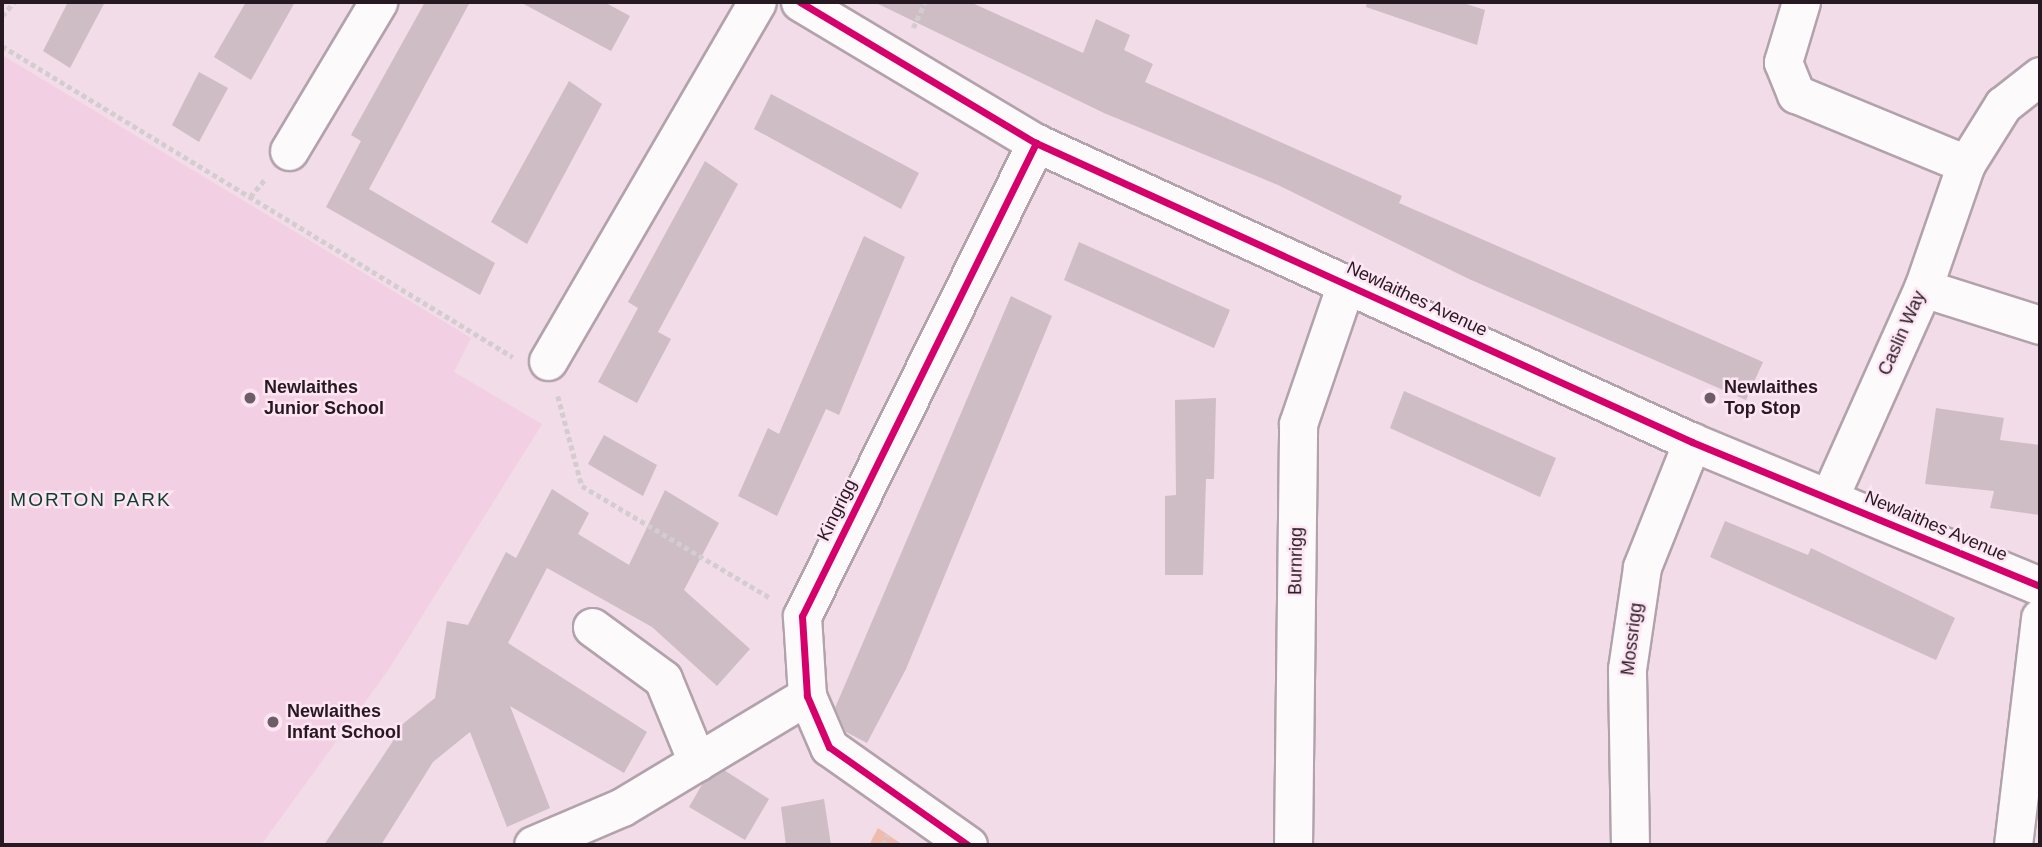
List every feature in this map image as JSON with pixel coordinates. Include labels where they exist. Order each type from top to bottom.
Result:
[{"type":"street","points":[[289,151],[378,2]]},
{"type":"street","points":[[548,361],[757,2]]},
{"type":"street","name":"Newlaithes Avenue","points":[[800,2],[1036,143],[1692,442],[2040,586]]},
{"type":"street","points":[[1801,2],[1783,62],[1796,94],[1966,164]]},
{"type":"street","name":"Caslin Way","points":[[1829,498],[1923,288],[1966,164],[2003,105],[2040,76]]},
{"type":"street","name":"Kingrigg","points":[[968,845],[829,747],[807,696],[802,616],[1036,143]]},
{"type":"street","name":"Burnrigg","points":[[1293,845],[1298,424],[1346,284]]},
{"type":"street","points":[[1923,288],[2040,325]]},
{"type":"street","name":"Mossrigg","points":[[1630,845],[1627,669],[1642,567],[1692,442]]},
{"type":"street","points":[[2013,845],[2040,618]]},
{"type":"street","points":[[592,627],[663,679],[696,762]]},
{"type":"street","points":[[533,845],[622,807],[807,696]]},
{"type":"path","points":[[2,16],[14,2]]},
{"type":"path","points":[[2,46],[506,356],[548,361],[582,486],[802,616]]},
{"type":"shaded area","name":"Newlaithes Junior School","points":[[2,55],[471,338],[454,372],[542,424],[389,669],[261,845],[2,845]]},
{"type":"shaded area","points":[[878,828],[903,845],[869,845]]},
{"type":"building","points":[[68,2],[105,2],[70,68],[43,51]]},
{"type":"building","points":[[246,2],[295,2],[251,80],[214,57]]},
{"type":"building","points":[[425,2],[470,2],[369,189],[495,263],[480,295],[326,207],[361,141],[351,135]]},
{"type":"building","points":[[520,2],[604,2],[630,16],[611,51]]},
{"type":"building","points":[[874,2],[970,2],[1083,53],[1096,19],[1130,35],[1124,50],[1153,64],[1145,82],[1402,196],[1399,203],[1763,362],[1746,400],[1469,279],[1278,185],[1104,113]]},
{"type":"building","points":[[1367,2],[1460,2],[1485,10],[1477,45],[1366,7]]},
{"type":"building","points":[[199,72],[228,88],[199,142],[172,125]]},
{"type":"building","points":[[569,81],[602,104],[527,244],[491,222]]},
{"type":"building","points":[[771,94],[919,173],[901,209],[754,129]]},
{"type":"building","points":[[705,161],[738,184],[658,332],[671,339],[637,403],[598,382],[638,308],[628,302]]},
{"type":"building","points":[[864,236],[905,257],[839,415],[826,409],[777,516],[738,496],[768,428],[779,434]]},
{"type":"building","points":[[1079,242],[1230,310],[1214,348],[1064,280]]},
{"type":"building","points":[[1011,296],[1052,316],[906,669],[867,743],[846,732],[835,708]]},
{"type":"building","points":[[1404,391],[1556,458],[1540,497],[1390,428]]},
{"type":"building","points":[[1216,398],[1214,479],[1206,479],[1203,575],[1165,575],[1165,496],[1176,495],[1175,400]]},
{"type":"building","points":[[1936,408],[2004,418],[2000,440],[2040,445],[2040,515],[1990,508],[1994,491],[1925,484]]},
{"type":"building","points":[[604,435],[657,465],[643,496],[588,464]]},
{"type":"building","points":[[552,489],[589,513],[578,534],[629,565],[665,490],[719,523],[684,590],[750,649],[717,686],[652,627],[547,568],[508,643],[647,732],[624,773],[510,706],[550,808],[507,827],[470,732],[433,762],[381,845],[324,845],[393,741],[389,735],[435,698],[447,621],[468,625],[506,552],[516,558]]},
{"type":"building","points":[[1725,521],[1808,555],[1811,548],[1955,618],[1936,660],[1710,557]]},
{"type":"building","points":[[724,770],[769,799],[745,840],[689,807],[703,783]]},
{"type":"building","points":[[824,799],[831,845],[786,845],[781,807]]},
{"type":"cycle path","points":[[800,2],[1036,143],[1692,442],[2040,586]]},
{"type":"cycle path","points":[[968,845],[829,747],[807,696],[802,616],[1036,143]]},
{"type":"place","name":"Newlaithes Junior School","points":[[250,398]]},
{"type":"place","name":"Newlaithes Top Stop","points":[[1710,398]]},
{"type":"place","name":"Newlaithes Infant School","points":[[273,722]]},
{"type":"district","name":"MORTON PARK","points":[[91,500]]}]
